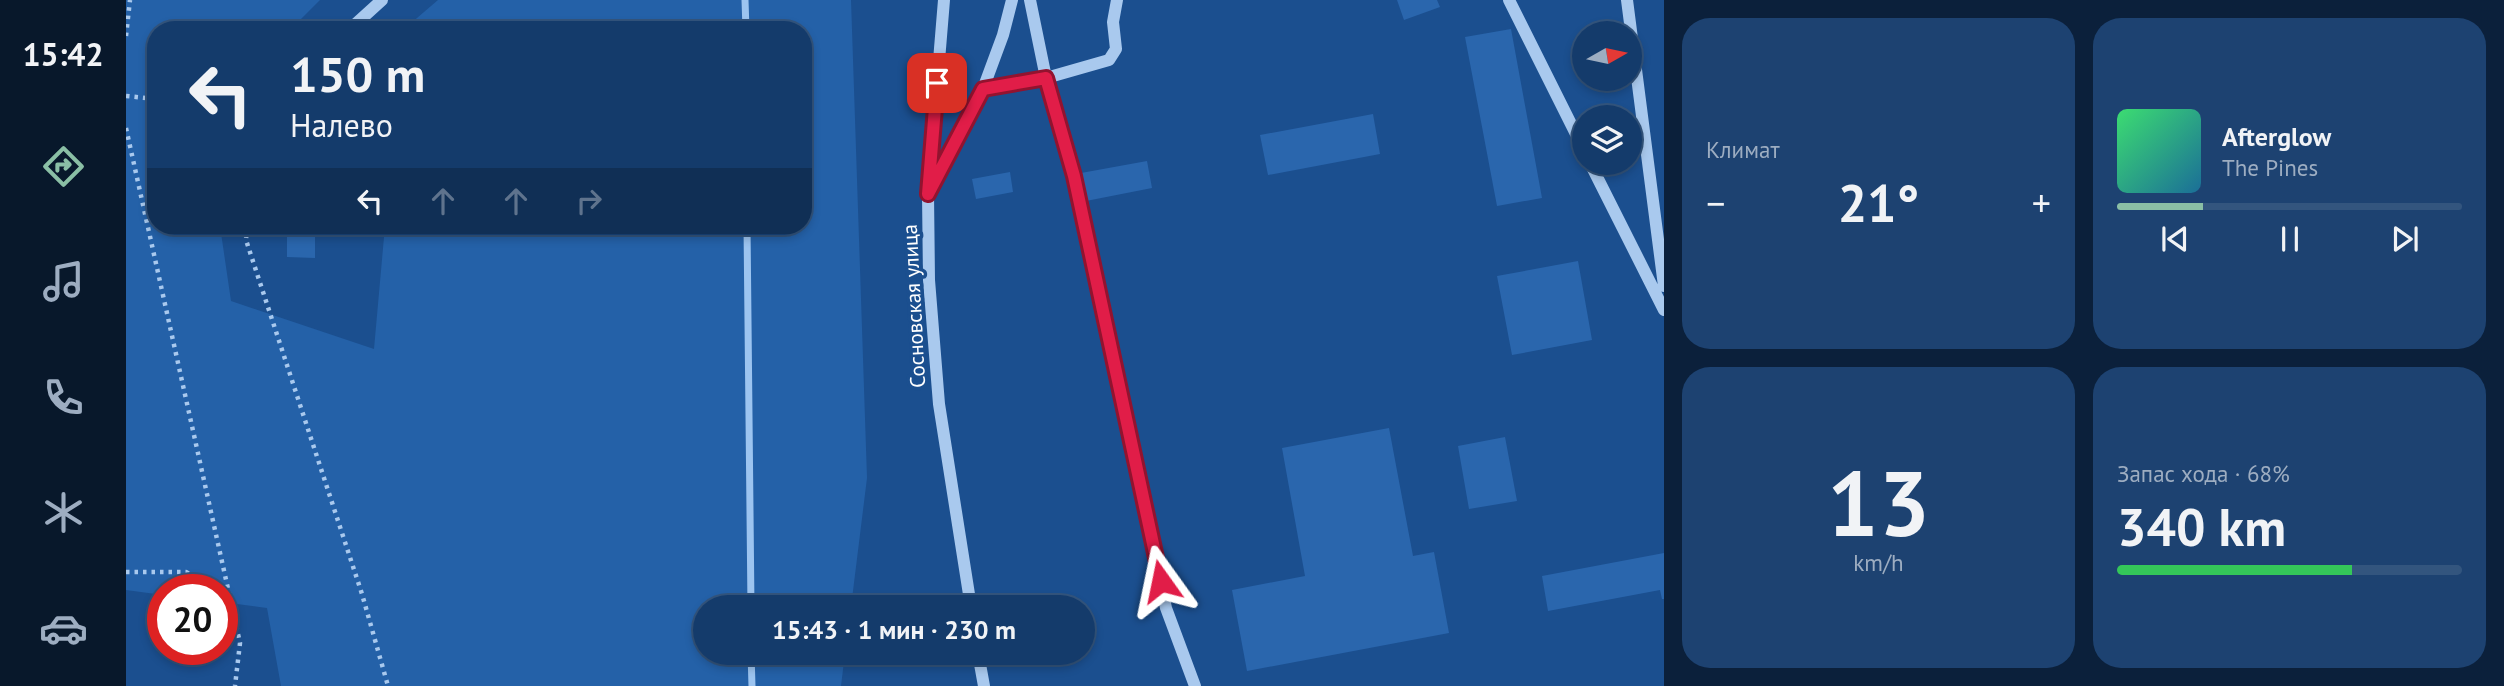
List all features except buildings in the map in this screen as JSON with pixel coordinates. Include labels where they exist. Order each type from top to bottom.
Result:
[{"type":"street","points":[[359,21],[382,0]]},
{"type":"street","name":"Сосновская улица","points":[[944,0],[928,194],[929,280],[939,404],[969,595]]},
{"type":"street","points":[[928,194],[983,89],[1003,35],[1012,0]]},
{"type":"street","points":[[1030,0],[1046,78],[1074,176],[1166,608],[1195,686]]},
{"type":"street","points":[[983,89],[1046,78],[1109,60],[1116,49],[1113,22],[1117,0]]},
{"type":"street","points":[[1509,0],[1572,126]]},
{"type":"street","points":[[1627,0],[1664,286]]},
{"type":"street","points":[[1596,175],[1664,310]]},
{"type":"street","points":[[980,665],[984,686]]},
{"type":"path","points":[[126,36],[131,0]]},
{"type":"path","points":[[126,96],[147,98]]},
{"type":"path","points":[[126,128],[147,222]]},
{"type":"path","points":[[150,235],[225,574]]},
{"type":"path","points":[[246,235],[362,594],[388,686]]},
{"type":"path","points":[[126,572],[190,574]]},
{"type":"path","points":[[238,633],[238,664]]},
{"type":"path","points":[[236,686],[238,665]]},
{"type":"shaded area","points":[[126,0],[320,0],[299,21],[147,21],[147,235],[221,235],[231,301],[374,349],[384,235],[812,235],[812,21],[414,21],[438,0],[851,0],[867,478],[852,595],[693,595],[693,665],[844,665],[841,686],[281,686],[267,608],[238,604],[238,574],[147,574],[147,593],[126,590]]},
{"type":"waterway","points":[[745,0],[746,21]]},
{"type":"waterway","points":[[747,235],[751,595]]},
{"type":"waterway","points":[[751,665],[752,686]]},
{"type":"route","points":[[937,83],[928,194],[983,89],[1046,78],[1074,176],[1161,581]]}]
